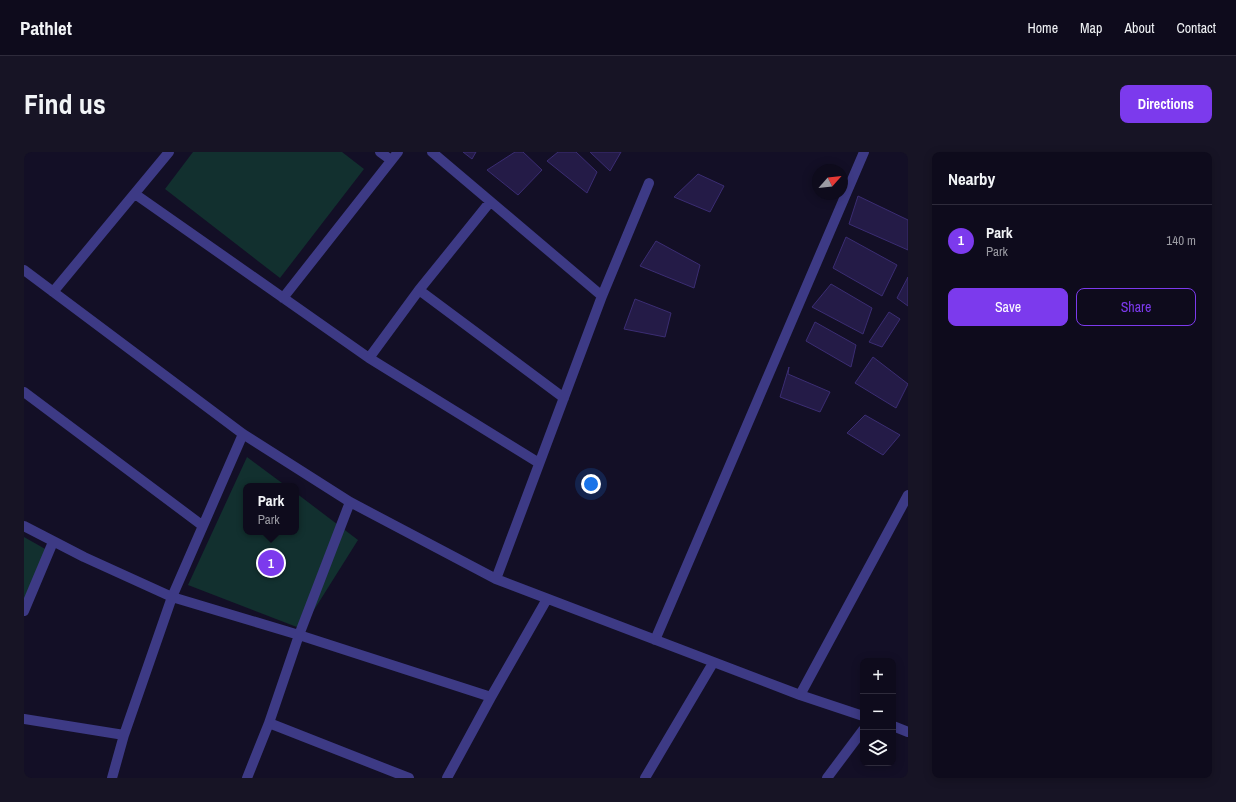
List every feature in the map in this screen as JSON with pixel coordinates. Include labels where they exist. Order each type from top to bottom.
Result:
[{"type":"street","points":[[53,292],[169,152]]},
{"type":"street","points":[[380,152],[391,160]]},
{"type":"street","points":[[283,298],[398,152]]},
{"type":"street","points":[[432,152],[602,296]]},
{"type":"street","points":[[655,640],[864,152]]},
{"type":"street","points":[[496,579],[602,296],[649,183]]},
{"type":"street","points":[[135,194],[369,358],[539,463]]},
{"type":"street","points":[[369,358],[419,290],[490,202]]},
{"type":"street","points":[[24,270],[243,434],[350,502],[496,579],[713,663],[860,715]]},
{"type":"street","points":[[419,290],[564,398]]},
{"type":"street","points":[[24,392],[203,526]]},
{"type":"street","points":[[112,778],[124,735],[172,597],[243,434]]},
{"type":"street","points":[[800,695],[908,495]]},
{"type":"street","points":[[248,778],[269,723],[299,635],[350,502]]},
{"type":"street","points":[[24,526],[53,542],[172,597],[299,635],[491,697]]},
{"type":"street","points":[[24,611],[53,542]]},
{"type":"street","points":[[447,778],[547,599]]},
{"type":"street","points":[[645,778],[713,663]]},
{"type":"street","points":[[24,719],[124,735]]},
{"type":"street","points":[[269,723],[410,778]]},
{"type":"street","points":[[896,727],[908,732]]},
{"type":"street","points":[[827,778],[860,734]]},
{"type":"green space","points":[[193,152],[342,152],[364,169],[280,278],[165,189]]},
{"type":"green space","points":[[247,457],[282,483],[243,483],[243,535],[299,535],[299,495],[358,540],[302,629],[188,585]]},
{"type":"green space","points":[[24,537],[47,550],[24,604]]},
{"type":"building","points":[[463,152],[476,152],[472,159]]},
{"type":"building","points":[[515,152],[523,152],[542,170],[518,195],[487,170]]},
{"type":"building","points":[[558,152],[576,152],[597,172],[587,193],[547,161]]},
{"type":"building","points":[[590,152],[621,152],[610,171]]},
{"type":"building","points":[[698,174],[724,186],[710,212],[674,197]]},
{"type":"building","points":[[858,196],[908,220],[908,250],[849,224]]},
{"type":"building","points":[[846,237],[897,265],[882,296],[833,268]]},
{"type":"building","points":[[656,241],[700,265],[694,288],[640,266]]},
{"type":"building","points":[[908,277],[908,306],[897,298]]},
{"type":"building","points":[[831,284],[872,308],[863,334],[812,307]]},
{"type":"building","points":[[635,299],[671,313],[665,337],[624,329]]},
{"type":"building","points":[[889,312],[900,319],[882,347],[869,342]]},
{"type":"building","points":[[815,322],[856,345],[851,367],[806,341]]},
{"type":"building","points":[[873,357],[908,384],[896,408],[855,383]]},
{"type":"building","points":[[789,367],[788,374],[830,392],[820,412],[780,397]]},
{"type":"building","points":[[865,415],[900,435],[883,455],[847,433]]},
{"type":"place","name":"Park","points":[[271,563]]}]
